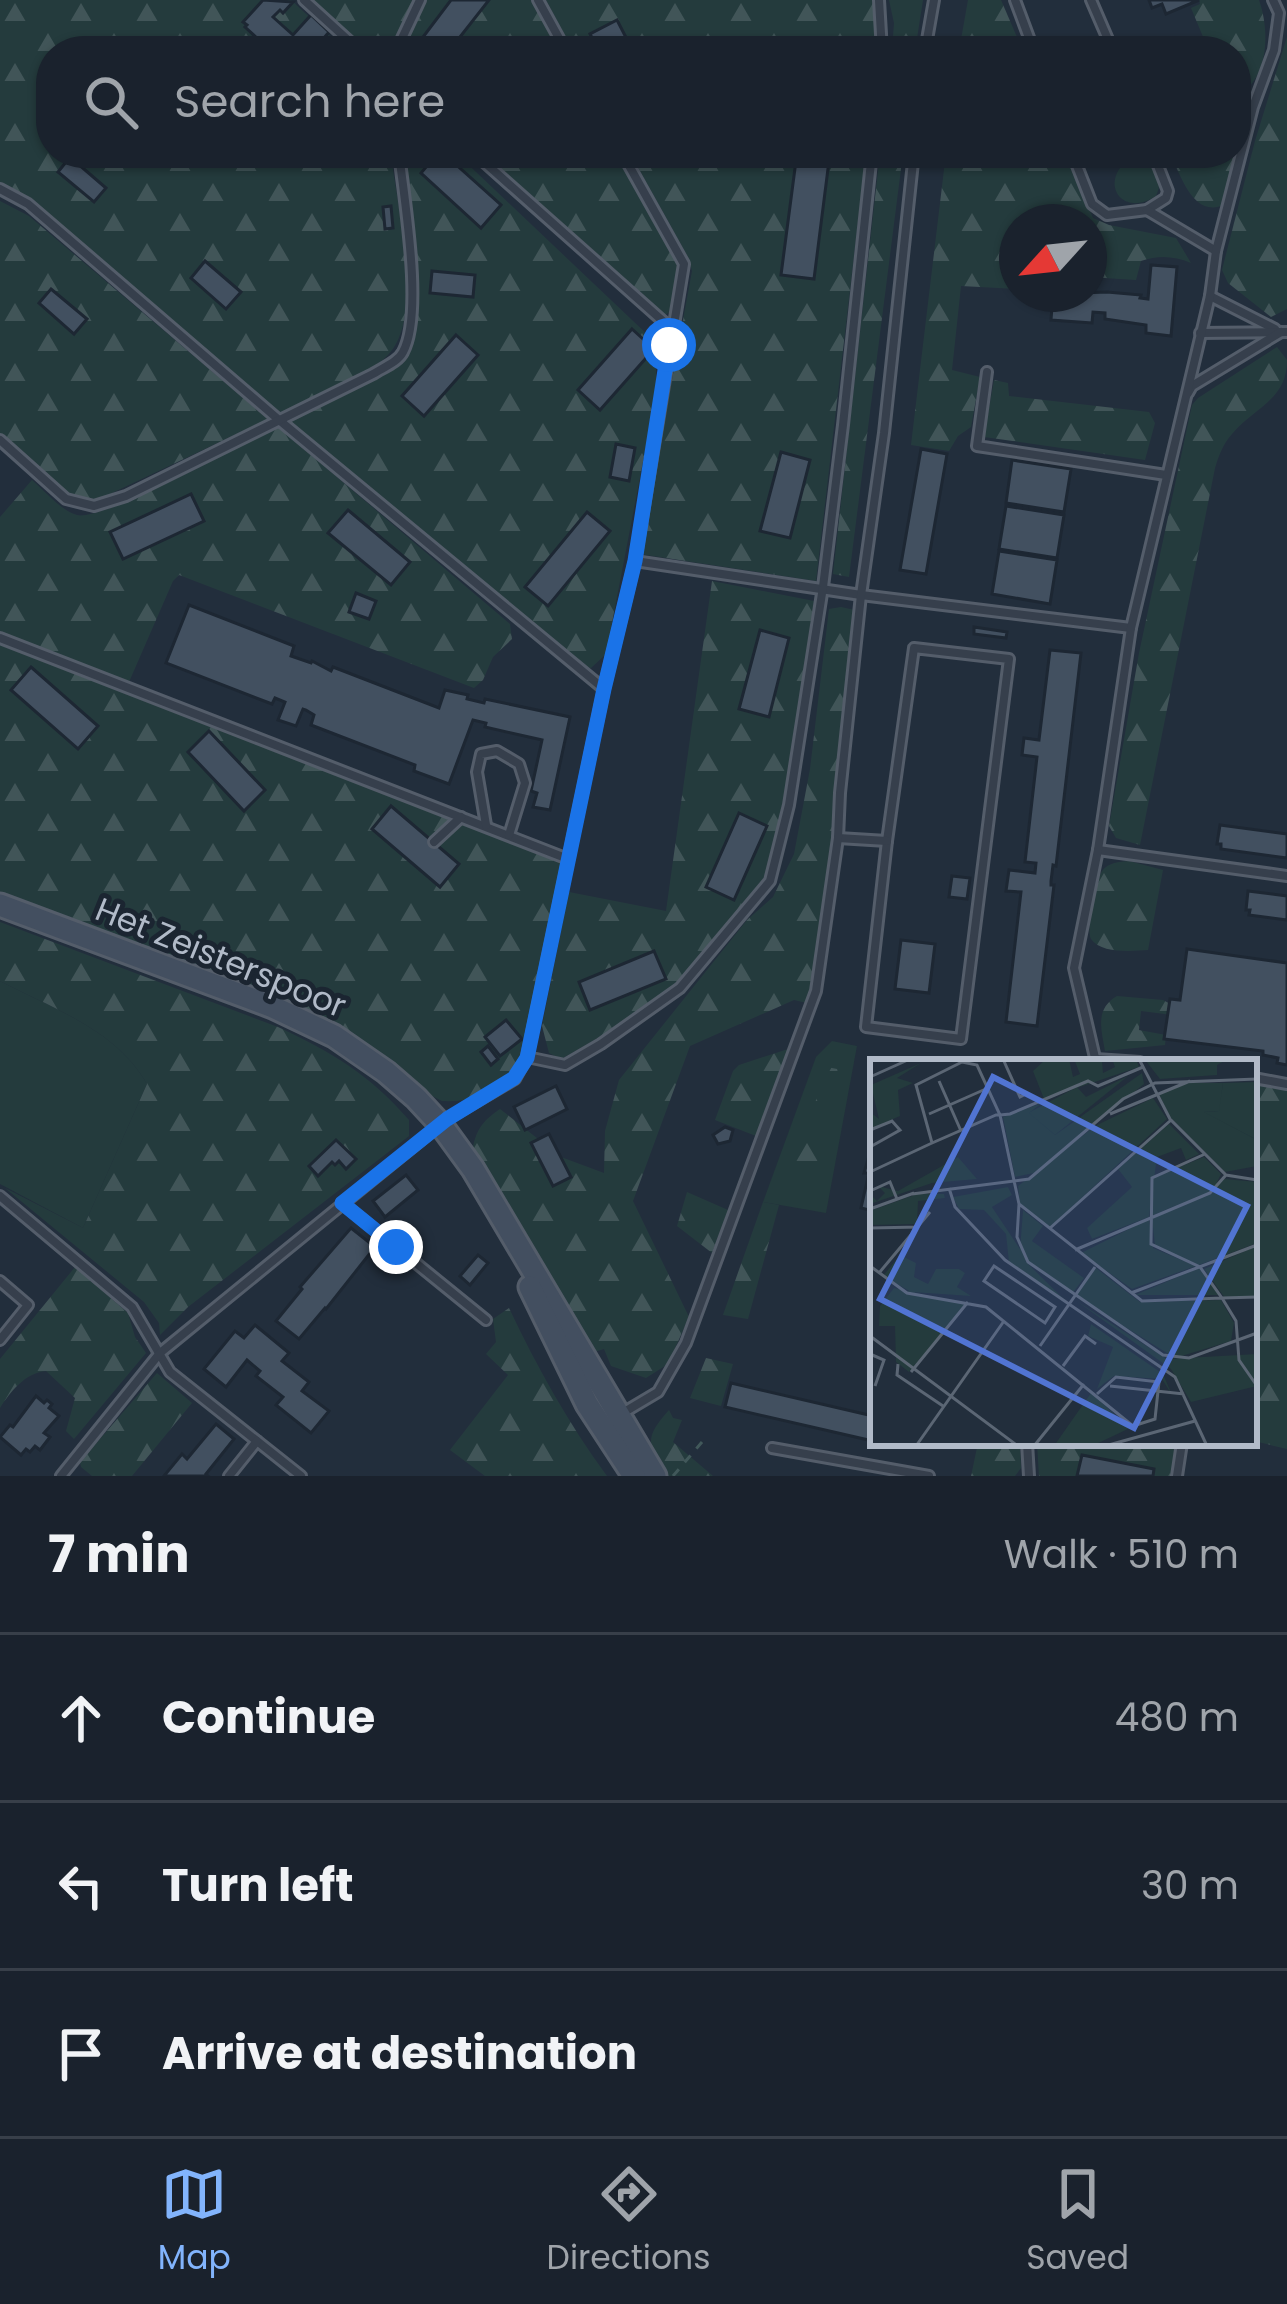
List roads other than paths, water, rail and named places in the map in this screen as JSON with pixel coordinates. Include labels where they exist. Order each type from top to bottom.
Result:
[{"type":"street","name":"Het Zeisterspoor","points":[[0,905],[273,1007],[352,1047],[386,1072],[441,1125],[472,1168],[559,1352],[655,1476]]},
{"type":"street","name":"Het Zeisterspoor","points":[[610,1421],[634,1476]]},
{"type":"lane","points":[[304,0],[344,36]]},
{"type":"lane","points":[[403,36],[420,0]]},
{"type":"lane","points":[[538,0],[558,36]]},
{"type":"lane","points":[[880,0],[884,36]]},
{"type":"lane","points":[[928,36],[934,0]]},
{"type":"lane","points":[[1015,0],[1028,36]]},
{"type":"lane","points":[[1090,0],[1106,36]]},
{"type":"lane","points":[[1251,115],[1274,50],[1279,13],[1273,0]]},
{"type":"lane","points":[[0,440],[66,499],[94,506],[126,496],[401,357],[410,337],[414,303],[400,168]]},
{"type":"lane","points":[[491,168],[674,331]]},
{"type":"lane","points":[[66,1474],[160,1353],[441,1125],[514,1078],[527,1058],[635,561],[684,264],[630,168]]},
{"type":"lane","points":[[527,1058],[565,1065],[680,988],[770,881],[789,805],[823,587],[870,168]]},
{"type":"lane","points":[[610,1421],[658,1392],[686,1343],[816,991],[838,838],[861,595],[912,168]]},
{"type":"lane","points":[[1078,168],[1092,204],[1107,214],[1147,210],[1166,198],[1159,168]]},
{"type":"lane","points":[[1096,1059],[1074,968],[1099,850],[1131,628],[1237,168]]},
{"type":"lane","points":[[0,189],[28,204],[604,689]]},
{"type":"lane","points":[[1147,210],[1216,251]]},
{"type":"lane","points":[[1210,296],[1284,332]]},
{"type":"lane","points":[[1199,333],[1284,332]]},
{"type":"lane","points":[[1185,400],[1192,386],[1284,332]]},
{"type":"lane","points":[[987,372],[977,446],[1166,475]]},
{"type":"lane","points":[[635,561],[1131,628]]},
{"type":"lane","points":[[0,638],[568,859]]},
{"type":"lane","points":[[914,648],[1009,659],[961,1039],[866,1027],[887,841],[914,648]]},
{"type":"lane","points":[[486,827],[477,772],[481,754],[497,751],[519,764],[525,783],[509,836]]},
{"type":"lane","points":[[434,842],[461,817]]},
{"type":"lane","points":[[838,838],[887,841]]},
{"type":"lane","points":[[1099,850],[1287,876]]},
{"type":"lane","points":[[1257,1079],[1287,1084]]},
{"type":"lane","points":[[0,1196],[133,1307],[170,1372],[301,1476]]},
{"type":"lane","points":[[342,1203],[486,1320]]},
{"type":"lane","points":[[0,1281],[28,1305],[0,1340]]},
{"type":"lane","points":[[229,1476],[257,1441]]},
{"type":"lane","points":[[1027,1446],[1029,1476]]},
{"type":"lane","points":[[1177,1476],[1182,1446]]},
{"type":"lane","points":[[772,1448],[929,1476]]},
{"type":"lane","points":[[865,1464],[868,1476]]}]
